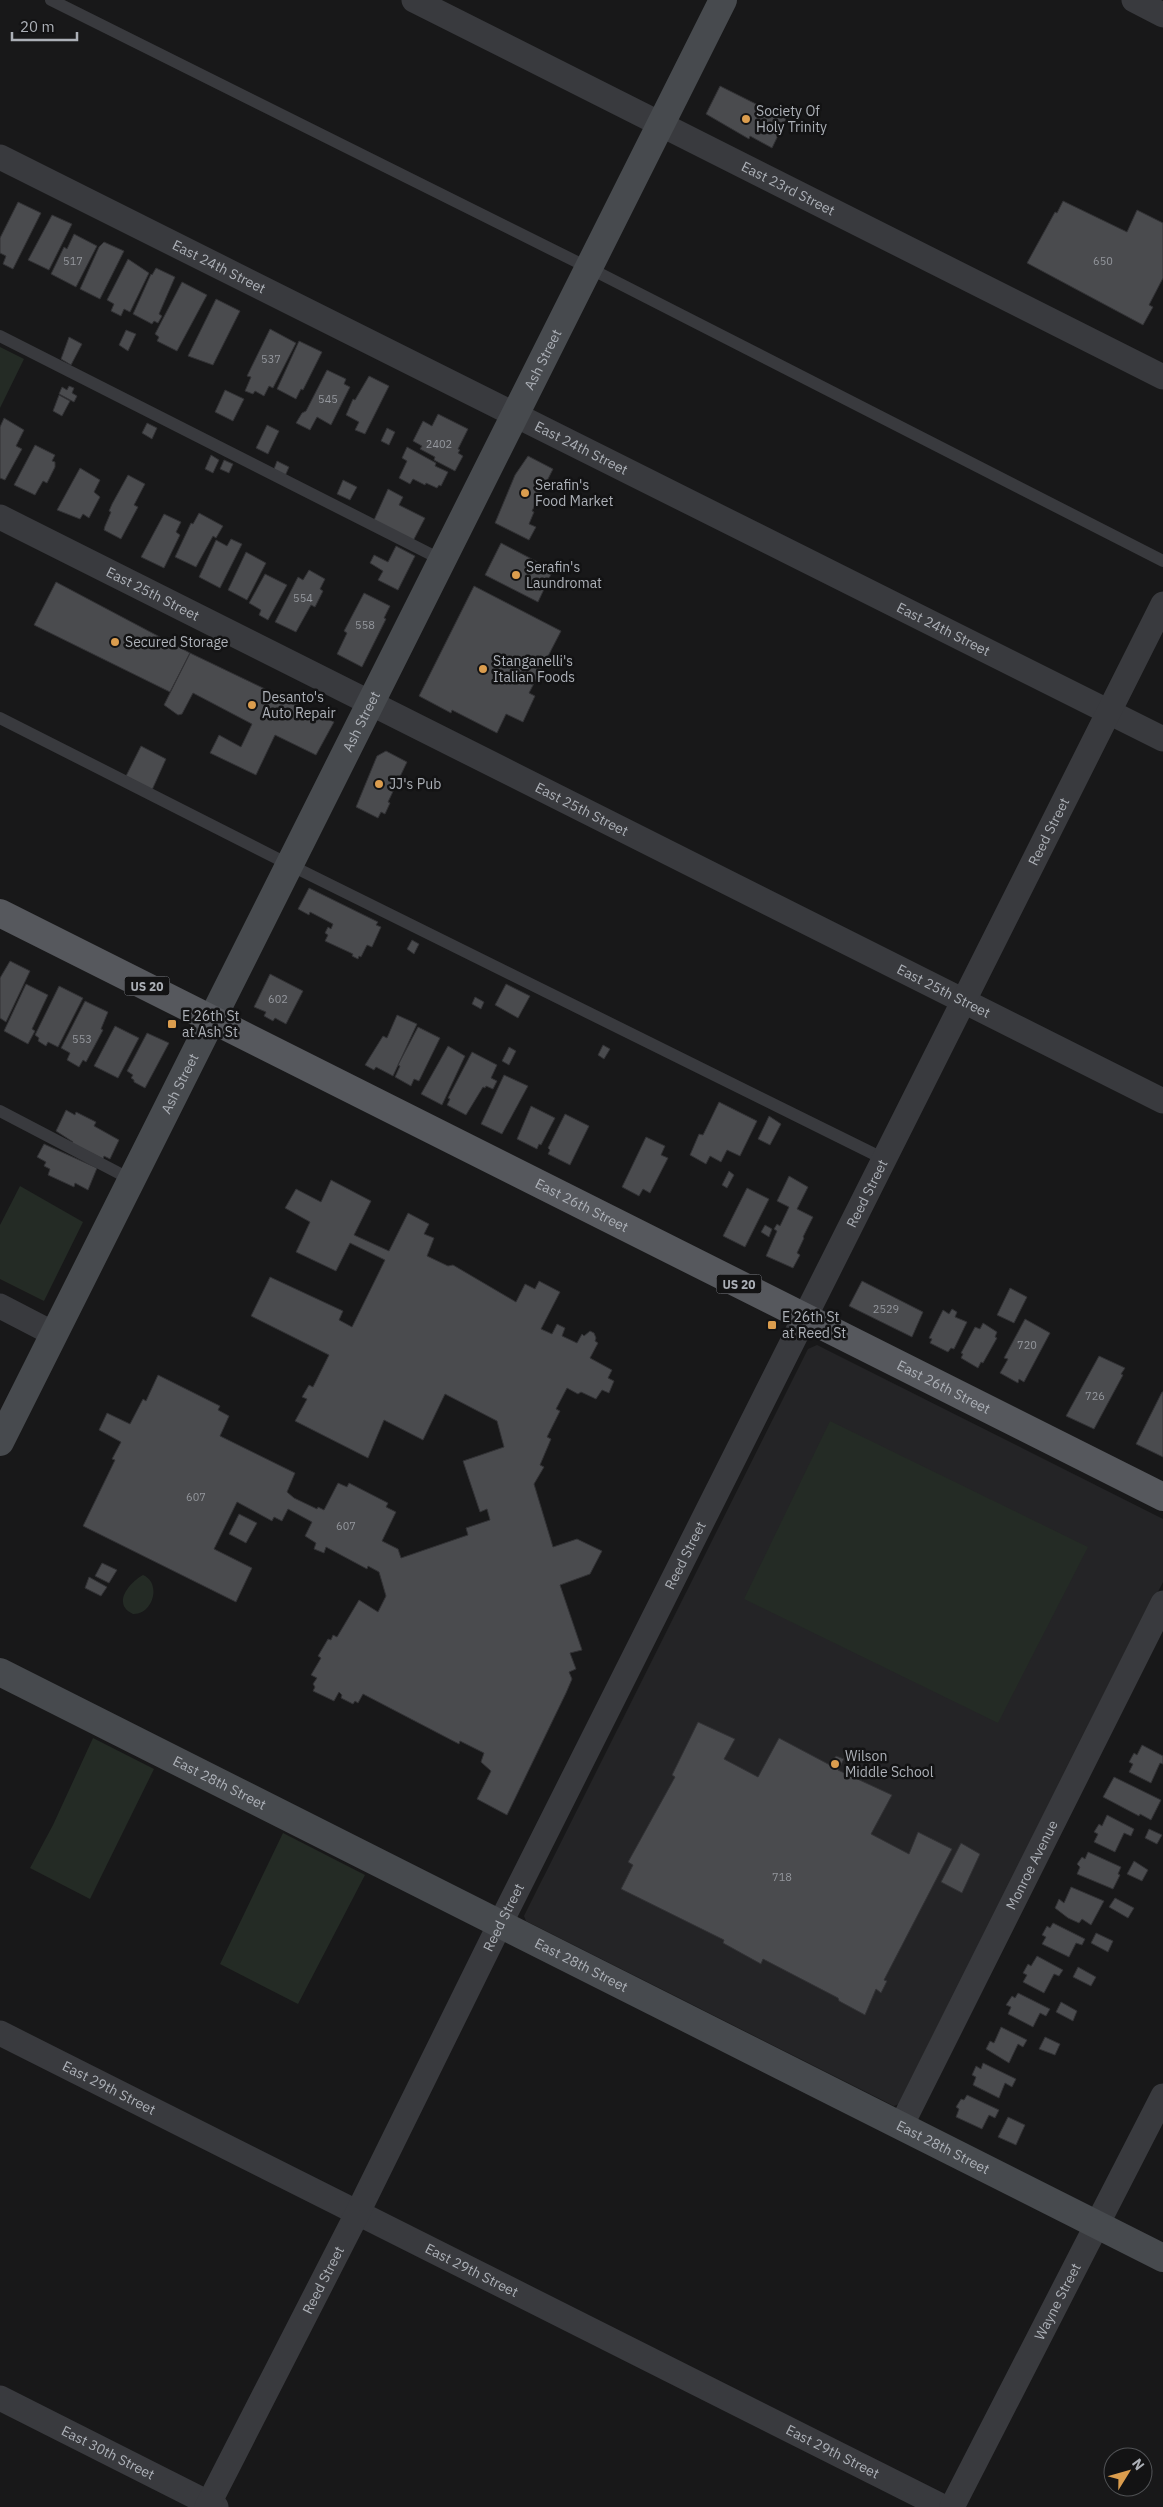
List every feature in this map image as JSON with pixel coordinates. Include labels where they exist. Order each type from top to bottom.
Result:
[{"type":"main road","name":"East 26th Street","points":[[0,913],[1163,1498]]},
{"type":"street","name":"East 23rd Street","points":[[414,0],[1163,377]]},
{"type":"street","name":"Ash Street","points":[[0,1442],[723,0]]},
{"type":"street","points":[[1134,0],[1163,14]]},
{"type":"street","name":"East 24th Street","points":[[0,157],[1163,739]]},
{"type":"street","name":"East 25th Street","points":[[0,517],[1163,1102]]},
{"type":"street","name":"Reed Street","points":[[210,2506],[804,1317],[1163,604]]},
{"type":"street","points":[[0,1306],[54,1334]]},
{"type":"street","name":"Monroe Avenue","points":[[901,2126],[1163,1603]]},
{"type":"street","name":"East 28th Street","points":[[0,1672],[1163,2258]]},
{"type":"street","name":"East 29th Street","points":[[0,2033],[943,2507]]},
{"type":"street","name":"Wayne Street","points":[[952,2507],[1163,2096]]},
{"type":"street","name":"East 30th Street","points":[[0,2398],[210,2506]]},
{"type":"lane","points":[[51,0],[589,268],[1163,561]]},
{"type":"lane","points":[[0,336],[442,560]]},
{"type":"lane","points":[[0,718],[290,865],[884,1159]]},
{"type":"lane","points":[[0,1111],[132,1180]]},
{"type":"shaded area","points":[[0,347],[24,359],[0,408]]},
{"type":"shaded area","points":[[20,1186],[83,1222],[44,1301],[0,1279],[0,1225]]},
{"type":"shaded area","name":"Wilson Middle School","points":[[817,1345],[1163,1519],[1163,1582],[899,2104],[894,2106],[526,1921],[524,1916],[808,1349]]},
{"type":"shaded area","points":[[830,1421],[1088,1547],[998,1723],[744,1599]]},
{"type":"shaded area","points":[[143,1575],[149,1579],[152,1585],[153,1598],[146,1609],[140,1613],[133,1614],[123,1605],[123,1599],[128,1588]]},
{"type":"shaded area","points":[[93,1738],[154,1769],[90,1899],[30,1868],[53,1825]]},
{"type":"shaded area","points":[[283,1833],[365,1875],[298,2004],[220,1964]]},
{"type":"building","points":[[720,86],[786,119],[772,148],[750,136],[749,139],[706,114]]},
{"type":"building","points":[[1063,201],[1127,232],[1137,210],[1163,223],[1163,278],[1149,305],[1153,307],[1143,325],[1027,263]]},
{"type":"building","points":[[18,202],[41,213],[13,269],[3,264],[6,256],[0,253],[0,238]]},
{"type":"building","points":[[52,215],[72,224],[49,270],[28,260]]},
{"type":"building","points":[[74,234],[97,246],[76,287],[51,274],[64,247],[67,249]]},
{"type":"building","points":[[104,242],[124,251],[100,299],[80,289],[99,247]]},
{"type":"building","points":[[128,259],[149,273],[130,312],[124,309],[121,316],[111,311],[114,304],[107,300]]},
{"type":"building","points":[[156,268],[175,277],[159,314],[162,316],[158,323],[154,321],[152,324],[133,314],[151,274]]},
{"type":"building","points":[[182,282],[207,295],[177,351],[157,341],[159,337],[155,334]]},
{"type":"building","points":[[216,299],[240,311],[213,365],[188,356]]},
{"type":"building","points":[[270,329],[296,343],[273,388],[269,386],[264,396],[255,391],[253,394],[245,391],[251,377],[247,376]]},
{"type":"building","points":[[126,330],[136,334],[128,351],[119,345]]},
{"type":"building","points":[[69,337],[82,344],[71,365],[61,359]]},
{"type":"building","points":[[299,341],[322,352],[303,390],[301,389],[296,399],[277,389]]},
{"type":"building","points":[[327,370],[346,379],[344,384],[350,387],[331,425],[317,417],[310,430],[296,423],[302,413],[306,411]]},
{"type":"building","points":[[369,376],[389,386],[365,434],[355,430],[359,422],[346,415],[353,399],[355,400]]},
{"type":"building","points":[[69,386],[74,388],[72,393],[77,396],[74,402],[59,394],[62,387],[67,390]]},
{"type":"building","points":[[225,390],[244,399],[233,421],[215,412]]},
{"type":"building","points":[[59,395],[70,401],[62,416],[53,411]]},
{"type":"building","points":[[438,414],[468,429],[458,449],[460,450],[458,453],[463,456],[455,471],[434,460],[435,457],[420,449],[422,446],[413,441],[423,421],[432,426]]},
{"type":"building","points":[[4,418],[24,430],[16,446],[22,449],[5,480],[0,478],[0,427]]},
{"type":"building","points":[[147,423],[157,428],[152,439],[142,433]]},
{"type":"building","points":[[267,425],[279,431],[268,454],[256,448]]},
{"type":"building","points":[[387,428],[395,432],[389,445],[381,441]]},
{"type":"building","points":[[35,445],[55,455],[52,461],[55,462],[55,467],[47,483],[43,481],[35,495],[14,485]]},
{"type":"building","points":[[407,447],[436,463],[435,466],[448,472],[441,486],[439,485],[437,488],[426,483],[425,485],[413,479],[410,484],[399,478],[407,461],[402,458]]},
{"type":"building","points":[[211,455],[219,460],[213,473],[205,469]]},
{"type":"building","points":[[528,456],[553,469],[532,511],[534,512],[529,524],[536,527],[529,540],[495,523],[515,475]]},
{"type":"building","points":[[224,460],[233,464],[229,473],[220,469]]},
{"type":"building","points":[[277,461],[289,467],[285,476],[274,469]]},
{"type":"building","points":[[80,468],[100,480],[94,492],[100,497],[89,518],[83,514],[80,519],[57,510]]},
{"type":"building","points":[[128,475],[145,484],[134,505],[138,507],[121,539],[104,530],[112,504]]},
{"type":"building","points":[[343,480],[357,487],[350,500],[337,494]]},
{"type":"building","points":[[388,489],[403,497],[399,505],[425,518],[413,541],[374,520]]},
{"type":"building","points":[[199,513],[223,526],[216,538],[213,536],[196,567],[175,557],[191,523],[193,524]]},
{"type":"building","points":[[164,514],[181,522],[176,532],[180,535],[164,568],[141,557]]},
{"type":"building","points":[[231,539],[242,544],[220,588],[199,577],[216,540],[227,546]]},
{"type":"building","points":[[501,543],[553,570],[538,602],[485,575]]},
{"type":"building","points":[[396,546],[415,556],[398,590],[378,580],[383,571],[370,563],[374,555],[388,562]]},
{"type":"building","points":[[246,552],[266,563],[247,600],[228,590]]},
{"type":"building","points":[[309,570],[325,579],[320,589],[323,591],[315,607],[311,605],[296,632],[275,622],[298,577],[303,580]]},
{"type":"building","points":[[265,574],[287,585],[268,620],[259,615],[261,610],[249,603]]},
{"type":"building","points":[[56,582],[190,653],[170,692],[34,625]]},
{"type":"building","points":[[474,586],[561,631],[529,693],[535,696],[523,722],[506,714],[497,733],[452,710],[451,713],[419,696]]},
{"type":"building","points":[[364,593],[390,606],[384,618],[386,619],[362,667],[337,654],[347,633],[344,631]]},
{"type":"building","points":[[190,653],[334,722],[316,755],[275,735],[256,775],[210,753],[219,735],[241,747],[252,724],[193,693],[182,714],[178,715],[164,705]]},
{"type":"building","points":[[141,746],[166,759],[152,790],[126,776]]},
{"type":"building","points":[[386,751],[407,762],[388,802],[390,803],[385,814],[381,812],[378,818],[356,807],[377,756]]},
{"type":"building","points":[[309,888],[378,922],[376,925],[381,927],[372,947],[367,945],[361,957],[359,956],[358,959],[352,956],[353,954],[325,941],[328,935],[325,933],[328,927],[331,929],[333,924],[310,912],[309,915],[298,909]]},
{"type":"building","points":[[412,940],[419,944],[414,954],[407,949]]},
{"type":"building","points":[[10,961],[30,971],[6,1022],[0,1018],[0,978]]},
{"type":"building","points":[[270,974],[303,991],[286,1024],[275,1018],[273,1021],[264,1016],[266,1012],[254,1007]]},
{"type":"building","points":[[26,984],[48,995],[32,1029],[35,1031],[28,1044],[4,1031]]},
{"type":"building","points":[[506,984],[530,996],[518,1018],[495,1005]]},
{"type":"building","points":[[59,986],[83,998],[58,1047],[48,1042],[46,1046],[38,1041],[39,1038],[35,1035]]},
{"type":"building","points":[[475,997],[484,1002],[481,1009],[472,1004]]},
{"type":"building","points":[[85,1001],[108,1012],[101,1029],[103,1030],[86,1062],[83,1060],[79,1067],[67,1060],[70,1053],[61,1048]]},
{"type":"building","points":[[397,1015],[417,1024],[393,1076],[376,1067],[374,1070],[365,1065],[383,1036],[387,1038]]},
{"type":"building","points":[[115,1026],[139,1038],[118,1078],[94,1066]]},
{"type":"building","points":[[418,1027],[440,1038],[419,1081],[414,1079],[411,1086],[395,1077],[400,1066],[398,1065]]},
{"type":"building","points":[[147,1033],[169,1043],[145,1088],[134,1082],[131,1078],[133,1075],[127,1071]]},
{"type":"building","points":[[603,1045],[610,1049],[604,1059],[598,1055]]},
{"type":"building","points":[[448,1046],[465,1056],[442,1105],[421,1094]]},
{"type":"building","points":[[509,1047],[516,1051],[509,1065],[502,1061]]},
{"type":"building","points":[[472,1052],[497,1065],[491,1078],[497,1081],[493,1089],[486,1086],[485,1088],[483,1087],[466,1115],[447,1105],[450,1099],[448,1098]]},
{"type":"building","points":[[504,1075],[528,1086],[502,1134],[481,1124]]},
{"type":"building","points":[[719,1102],[757,1121],[740,1156],[727,1150],[721,1162],[710,1156],[706,1164],[690,1155],[699,1134],[703,1135]]},
{"type":"building","points":[[531,1106],[555,1118],[537,1149],[517,1139]]},
{"type":"building","points":[[66,1110],[75,1115],[76,1112],[96,1122],[94,1126],[119,1140],[110,1159],[104,1156],[103,1159],[71,1143],[73,1142],[56,1131]]},
{"type":"building","points":[[565,1114],[589,1126],[570,1165],[548,1154],[550,1150],[548,1148]]},
{"type":"building","points":[[769,1116],[781,1124],[770,1145],[758,1139]]},
{"type":"building","points":[[646,1137],[665,1146],[661,1155],[668,1158],[650,1193],[643,1189],[639,1196],[622,1187]]},
{"type":"building","points":[[44,1144],[97,1168],[88,1190],[75,1183],[74,1187],[48,1175],[50,1169],[44,1166],[46,1162],[37,1157]]},
{"type":"building","points":[[729,1171],[734,1175],[727,1188],[722,1185]]},
{"type":"building","points":[[789,1176],[808,1187],[797,1209],[813,1217],[803,1237],[797,1253],[800,1255],[793,1268],[766,1256],[777,1231],[774,1229],[777,1224],[780,1226],[789,1207],[777,1201]]},
{"type":"building","points":[[331,1180],[371,1201],[354,1235],[389,1251],[408,1213],[429,1224],[424,1234],[434,1238],[427,1256],[448,1266],[453,1265],[516,1302],[525,1284],[535,1289],[539,1281],[560,1292],[541,1329],[552,1334],[557,1324],[565,1328],[562,1336],[577,1343],[582,1334],[584,1336],[590,1331],[594,1333],[595,1341],[598,1343],[590,1358],[612,1370],[608,1378],[614,1381],[609,1393],[602,1390],[596,1399],[581,1392],[578,1394],[567,1388],[556,1409],[560,1411],[547,1437],[551,1439],[540,1465],[544,1467],[534,1484],[553,1547],[577,1539],[602,1551],[590,1574],[560,1585],[582,1650],[570,1653],[576,1669],[569,1672],[572,1679],[566,1693],[507,1815],[477,1799],[491,1771],[481,1762],[484,1753],[460,1741],[459,1744],[363,1694],[358,1703],[355,1701],[353,1704],[341,1698],[342,1695],[339,1692],[334,1701],[313,1691],[315,1687],[313,1684],[317,1678],[311,1675],[321,1658],[318,1656],[328,1639],[331,1640],[333,1635],[337,1637],[359,1600],[378,1612],[386,1596],[379,1572],[368,1566],[367,1569],[326,1547],[324,1553],[314,1549],[316,1543],[305,1536],[312,1522],[288,1509],[282,1521],[274,1517],[272,1521],[237,1502],[214,1549],[252,1568],[236,1602],[83,1526],[115,1460],[112,1459],[121,1442],[99,1430],[107,1413],[130,1424],[143,1399],[146,1401],[158,1375],[220,1406],[218,1410],[229,1416],[220,1436],[295,1473],[287,1492],[294,1498],[317,1509],[318,1507],[324,1510],[338,1483],[347,1487],[349,1483],[388,1503],[386,1507],[396,1512],[382,1541],[398,1549],[401,1558],[468,1535],[466,1528],[490,1520],[487,1509],[480,1512],[463,1461],[504,1447],[497,1421],[445,1394],[423,1440],[384,1420],[368,1458],[295,1421],[307,1399],[302,1397],[309,1385],[313,1387],[329,1355],[251,1316],[270,1277],[343,1311],[339,1320],[352,1327],[385,1260],[350,1243],[336,1271],[296,1252],[310,1222],[285,1208],[296,1189],[321,1202]]},
{"type":"building","points":[[747,1188],[769,1199],[745,1247],[723,1236]]},
{"type":"building","points":[[765,1225],[772,1229],[769,1237],[761,1232]]},
{"type":"building","points":[[862,1281],[923,1312],[912,1337],[849,1306]]},
{"type":"building","points":[[1010,1288],[1027,1297],[1014,1323],[997,1315]]},
{"type":"building","points":[[952,1309],[957,1312],[955,1317],[967,1322],[954,1349],[951,1348],[948,1352],[930,1343],[932,1339],[929,1338],[943,1310],[949,1314]]},
{"type":"building","points":[[1025,1319],[1050,1333],[1024,1382],[1019,1379],[1018,1383],[1000,1373],[1008,1359],[1004,1358]]},
{"type":"building","points":[[983,1323],[997,1332],[995,1337],[997,1338],[983,1363],[981,1362],[978,1368],[961,1358],[963,1354],[961,1353],[975,1327],[980,1329]]},
{"type":"building","points":[[1099,1356],[1125,1368],[1094,1429],[1066,1416]]},
{"type":"building","points":[[1163,1392],[1163,1457],[1136,1444]]},
{"type":"building","points":[[239,1514],[257,1523],[246,1543],[229,1534]]},
{"type":"building","points":[[102,1563],[117,1570],[109,1583],[95,1576]]},
{"type":"building","points":[[89,1577],[107,1587],[101,1596],[85,1588]]},
{"type":"building","points":[[698,1722],[735,1739],[724,1759],[758,1777],[779,1738],[830,1765],[836,1756],[844,1759],[838,1770],[892,1795],[871,1834],[909,1854],[918,1832],[952,1849],[884,1980],[887,1981],[881,1993],[876,1989],[865,2015],[839,2001],[838,1998],[763,1959],[761,1964],[723,1943],[724,1940],[621,1889],[633,1865],[628,1862],[675,1777],[672,1775]]},
{"type":"building","points":[[1142,1745],[1163,1756],[1163,1764],[1160,1763],[1151,1783],[1129,1772],[1133,1764],[1129,1762],[1134,1753],[1137,1755]]},
{"type":"building","points":[[1114,1777],[1161,1800],[1151,1820],[1140,1814],[1139,1816],[1103,1797]]},
{"type":"building","points":[[1107,1815],[1134,1829],[1131,1836],[1124,1833],[1115,1852],[1094,1842],[1098,1834],[1094,1832],[1099,1824],[1102,1826]]},
{"type":"building","points":[[1149,1829],[1162,1835],[1157,1844],[1145,1838]]},
{"type":"building","points":[[961,1843],[980,1854],[962,1893],[941,1882]]},
{"type":"building","points":[[1088,1852],[1121,1867],[1118,1874],[1120,1875],[1113,1889],[1077,1874],[1080,1867],[1077,1864],[1082,1857],[1085,1859]]},
{"type":"building","points":[[1134,1861],[1148,1870],[1142,1881],[1127,1874]]},
{"type":"building","points":[[1071,1887],[1104,1901],[1091,1925],[1082,1919],[1079,1923],[1068,1918],[1055,1908],[1059,1899],[1064,1903]]},
{"type":"building","points":[[1115,1898],[1134,1908],[1128,1918],[1109,1907]]},
{"type":"building","points":[[1053,1923],[1085,1939],[1082,1945],[1076,1943],[1069,1957],[1042,1944],[1046,1937],[1042,1935],[1047,1926],[1050,1928]]},
{"type":"building","points":[[1096,1933],[1113,1941],[1108,1952],[1091,1943]]},
{"type":"building","points":[[1037,1956],[1063,1970],[1059,1976],[1054,1974],[1044,1993],[1023,1982],[1027,1975],[1023,1973],[1028,1964],[1031,1966]]},
{"type":"building","points":[[1078,1967],[1096,1977],[1091,1986],[1073,1977]]},
{"type":"building","points":[[1018,1993],[1050,2009],[1046,2016],[1040,2013],[1033,2027],[1008,2014],[1011,2007],[1006,2005],[1012,1996],[1015,1998]]},
{"type":"building","points":[[1061,2002],[1077,2011],[1073,2021],[1056,2012]]},
{"type":"building","points":[[1001,2027],[1027,2040],[1023,2047],[1018,2044],[1009,2063],[986,2049],[990,2041],[994,2043]]},
{"type":"building","points":[[1045,2037],[1060,2044],[1055,2055],[1039,2049]]},
{"type":"building","points":[[983,2063],[1016,2079],[1012,2087],[1005,2083],[999,2098],[973,2085],[976,2077],[972,2075],[976,2066],[981,2069]]},
{"type":"building","points":[[967,2095],[999,2110],[995,2118],[989,2115],[982,2129],[956,2117],[959,2109],[956,2107],[961,2099],[964,2100]]},
{"type":"building","points":[[1008,2117],[1025,2125],[1016,2145],[998,2137]]},
{"type":"place","name":"Society Of Holy Trinity","points":[[746,119]]},
{"type":"place","name":"Serafin's Food Market","points":[[525,493]]},
{"type":"place","name":"Serafin's Laundromat","points":[[516,575]]},
{"type":"place","name":"Secured Storage","points":[[115,642]]},
{"type":"place","name":"Stanganelli's Italian Foods","points":[[483,669]]},
{"type":"place","name":"Desanto's Auto Repair","points":[[252,705]]},
{"type":"place","name":"JJ's Pub","points":[[379,784]]},
{"type":"place","name":"E 26th St at Ash St","points":[[172,1024]]},
{"type":"place","name":"E 26th St at Reed St","points":[[772,1325]]},
{"type":"place","name":"Wilson Middle School","points":[[835,1764]]}]
